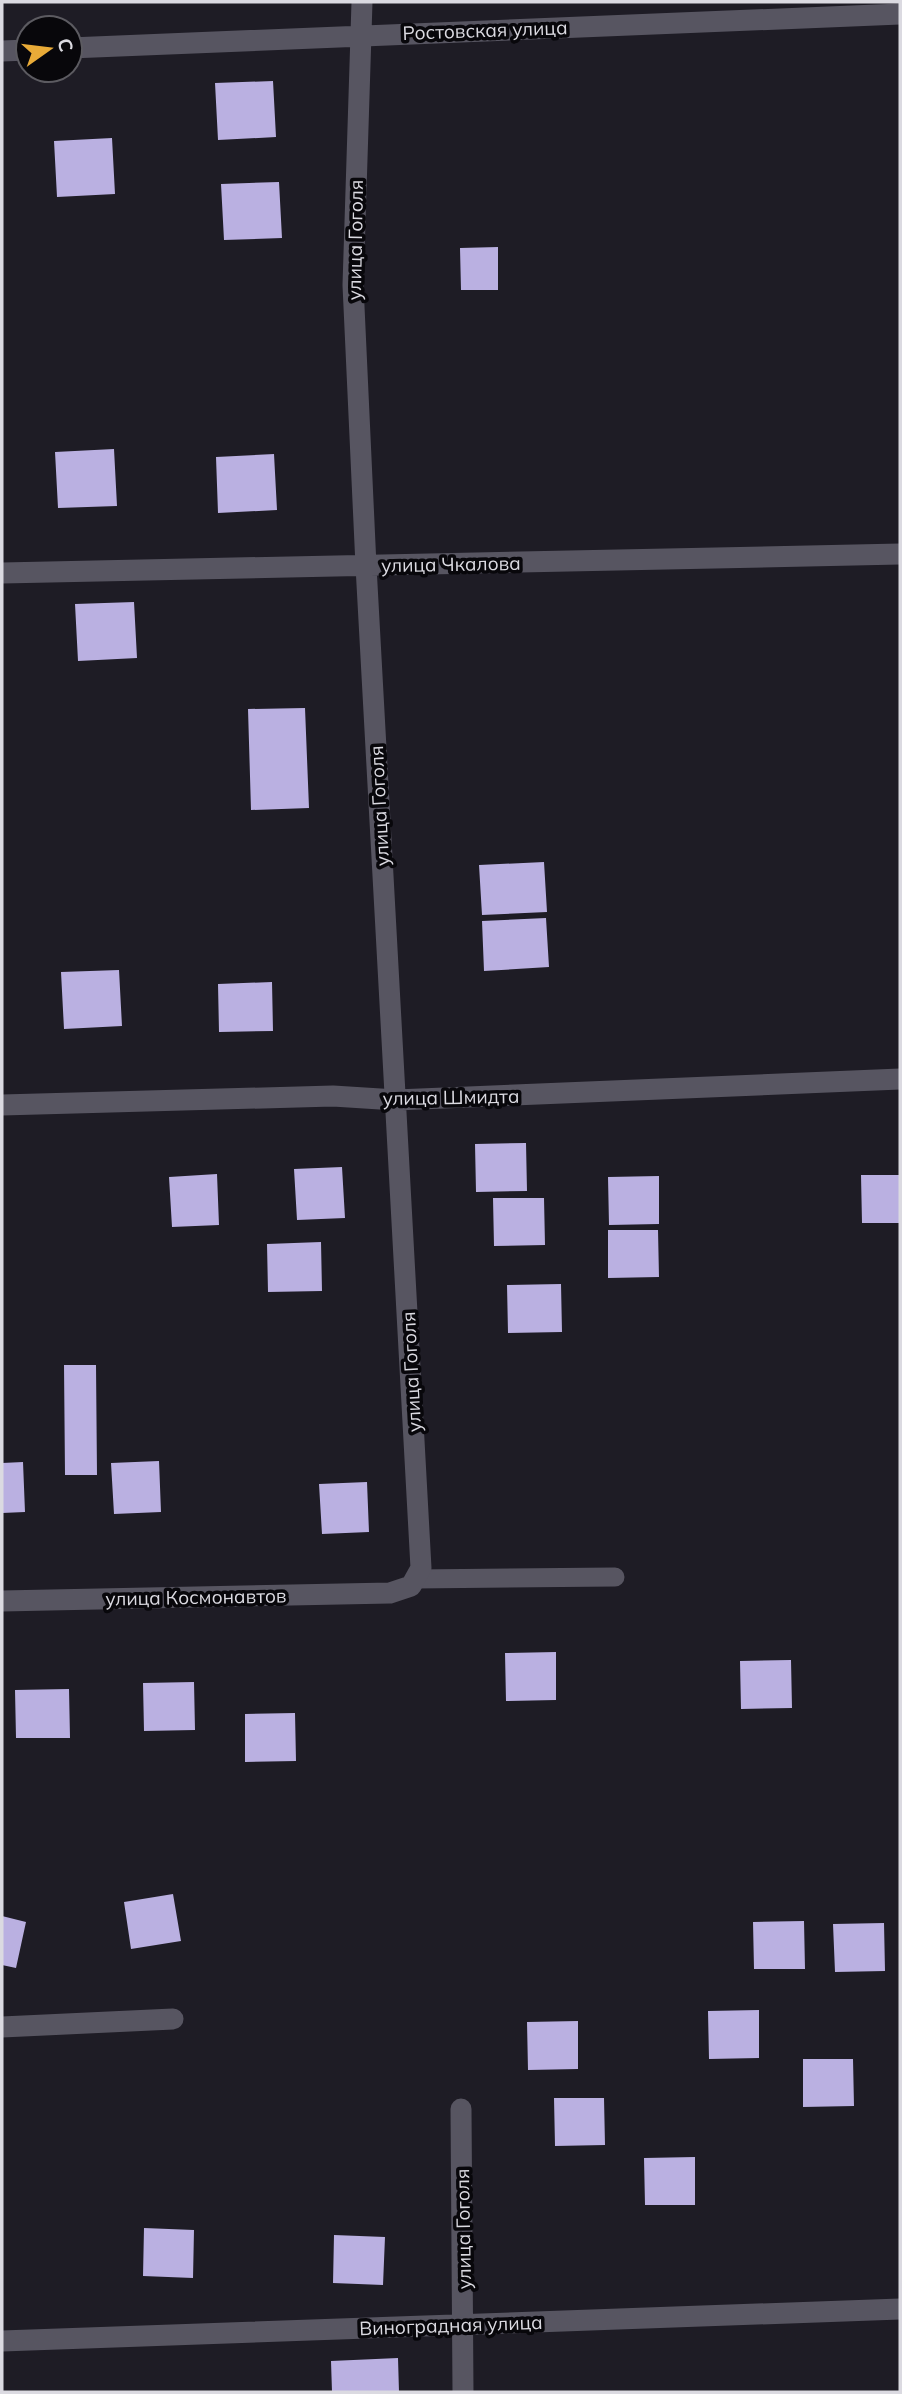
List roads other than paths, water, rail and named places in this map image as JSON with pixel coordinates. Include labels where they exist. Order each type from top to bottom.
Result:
[{"type":"street","name":"улица Гоголя","points":[[362,2],[353,285],[421,1568],[415,1579]]},
{"type":"street","name":"Ростовская улица","points":[[84,47],[900,14]]},
{"type":"street","name":"улица Чкалова","points":[[2,573],[900,554]]},
{"type":"street","name":"улица Шмидта","points":[[2,1105],[333,1096],[396,1100],[900,1079]]},
{"type":"street","name":"улица Космонавтов","points":[[2,1601],[390,1593],[411,1586],[415,1579]]},
{"type":"street","points":[[2,2028],[173,2018]]},
{"type":"street","name":"улица Гоголя","points":[[461,2109],[464,2392]]},
{"type":"street","name":"Виноградная улица","points":[[2,2341],[900,2309]]},
{"type":"lane","points":[[415,1579],[615,1577]]}]
